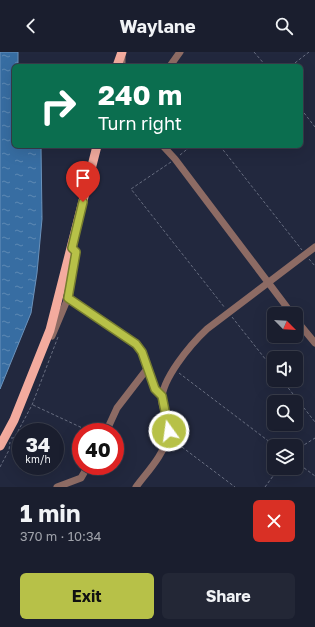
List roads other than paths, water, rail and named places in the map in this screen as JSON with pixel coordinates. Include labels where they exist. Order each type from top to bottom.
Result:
[{"type":"main road","points":[[118,64],[122,52]]},
{"type":"main road","points":[[0,446],[14,420],[50,330],[96,148]]},
{"type":"street","points":[[122,52],[122,64]]},
{"type":"street","points":[[171,64],[180,52]]},
{"type":"street","points":[[94,157],[100,152],[101,148]]},
{"type":"street","points":[[165,148],[175,159],[286,307]]},
{"type":"street","points":[[136,487],[162,450],[168,436],[169,426],[163,407],[162,396],[166,381],[174,369],[200,336],[228,312],[315,246]]},
{"type":"street","points":[[42,349],[48,345],[68,298],[76,252],[72,248]]},
{"type":"street","points":[[68,298],[136,344],[142,352],[155,389],[162,396]]},
{"type":"street","points":[[303,328],[315,343]]},
{"type":"street","points":[[110,423],[118,408],[147,369]]},
{"type":"street","points":[[57,487],[81,478],[83,475]]},
{"type":"water","points":[[0,52],[18,52],[18,64],[12,64],[12,148],[41,148],[42,219],[37,273],[31,313],[0,389]]}]
